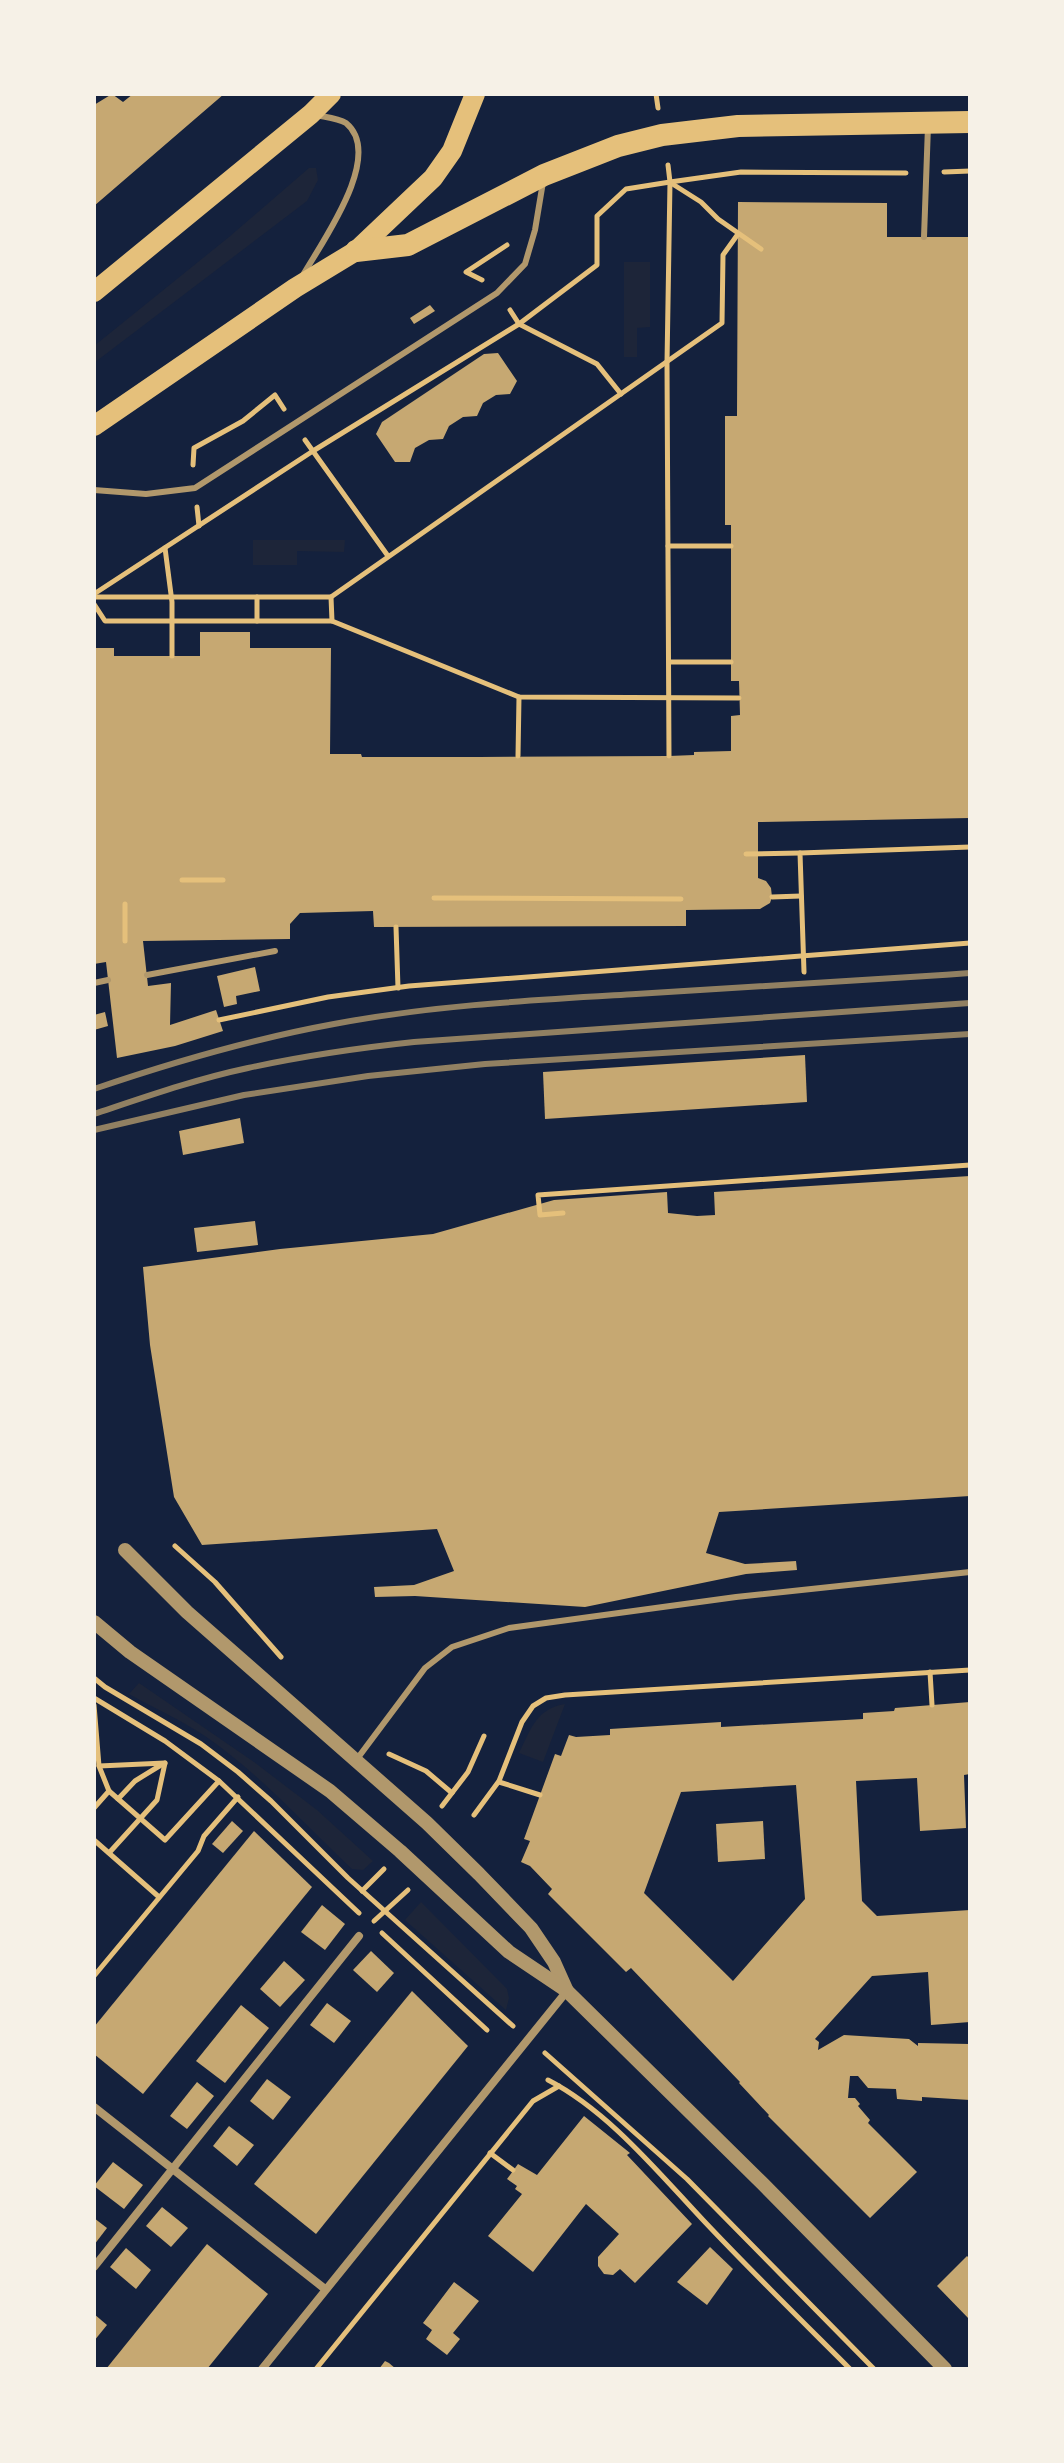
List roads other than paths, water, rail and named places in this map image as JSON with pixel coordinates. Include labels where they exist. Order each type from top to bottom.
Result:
[{"type":"highway","points":[[356,251],[408,245],[544,175],[606,151],[662,135],[738,126],[970,122]]},
{"type":"main road","points":[[94,292],[311,114],[331,94]]},
{"type":"main road","points":[[311,114],[345,94]]},
{"type":"main road","points":[[94,426],[295,288],[356,251],[433,178],[452,151],[475,94]]},
{"type":"street","points":[[125,1550],[187,1612],[427,1823],[531,1928],[554,1962],[567,1991]]},
{"type":"street","points":[[94,1622],[130,1652],[330,1791],[509,1952],[567,1991],[945,2369]]},
{"type":"street","points":[[94,2267],[359,1936]]},
{"type":"street","points":[[262,2369],[567,1991]]},
{"type":"street","points":[[94,2107],[325,2289]]},
{"type":"lane","points":[[295,288],[344,203],[360,153],[357,136],[343,121],[311,114]]},
{"type":"lane","points":[[924,237],[929,122]]},
{"type":"lane","points":[[94,490],[146,494],[195,488],[497,293],[525,264],[535,230],[544,175]]},
{"type":"lane","points":[[147,975],[275,951]]},
{"type":"lane","points":[[94,983],[108,980]]},
{"type":"lane","points":[[356,1762],[425,1668],[452,1647],[509,1628],[736,1597],[970,1572]]},
{"type":"railway","points":[[94,1089],[243,1044],[334,1024],[409,1012],[523,1001],[970,973]]},
{"type":"railway","points":[[94,1114],[229,1072],[372,1047],[970,1003]]},
{"type":"railway","points":[[94,1130],[244,1095],[368,1076],[485,1064],[970,1034]]}]
